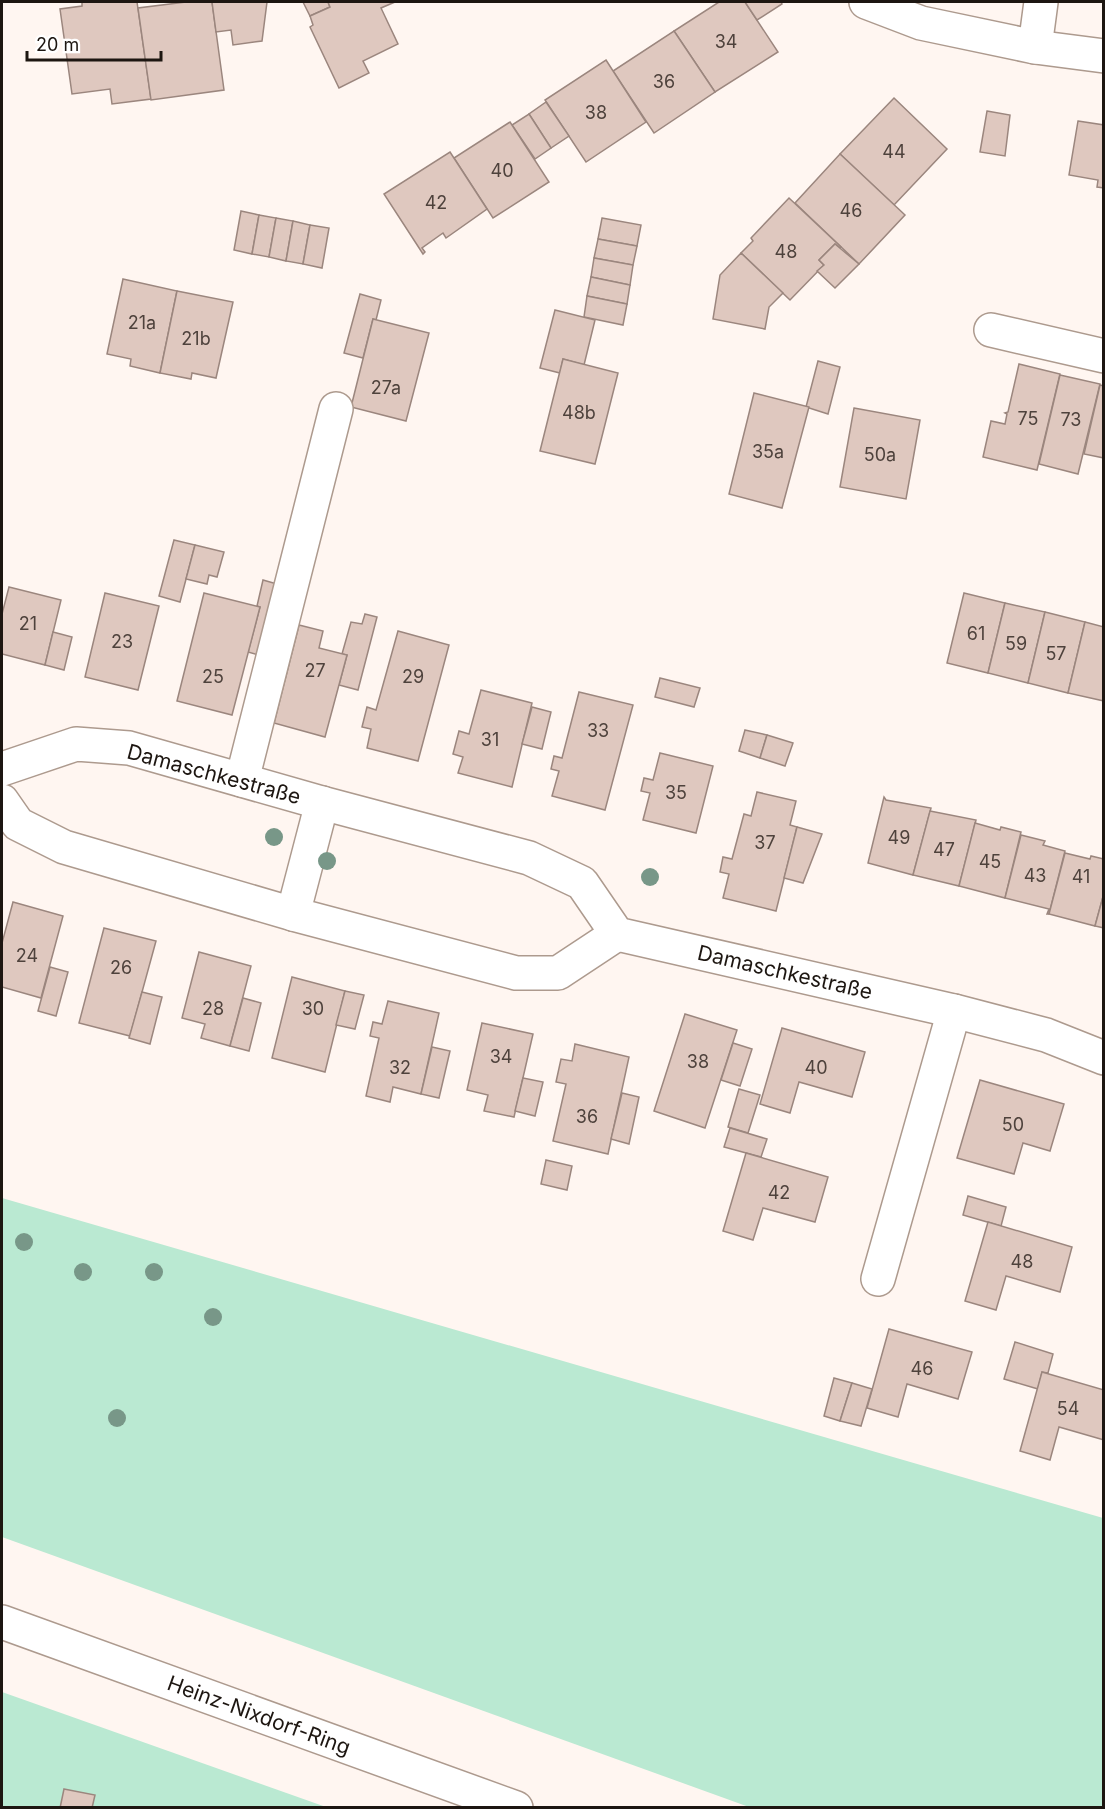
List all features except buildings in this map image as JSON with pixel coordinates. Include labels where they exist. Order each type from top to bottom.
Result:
[{"type":"street","points":[[866,2],[921,23],[1035,47],[1104,56]]},
{"type":"street","points":[[1035,47],[1041,2]]},
{"type":"street","points":[[991,330],[1104,356]]},
{"type":"street","points":[[242,780],[336,409]]},
{"type":"street","name":"Damaschkestraße","points":[[2,768],[76,744],[129,748],[322,803],[529,858],[582,883],[617,934],[954,1011],[1046,1035],[1104,1058]]},
{"type":"street","points":[[2,801],[18,824],[63,848],[292,914],[516,973],[558,973],[617,934]]},
{"type":"street","name":"Damaschkestraße","points":[[292,914],[322,803]]},
{"type":"street","points":[[878,1279],[954,1011]]},
{"type":"street","name":"Heinz-Nixdorf-Ring","points":[[2,1622],[516,1808]]},
{"type":"green space","points":[[2,1198],[1103,1518],[1103,1807],[749,1807],[2,1537]]},
{"type":"green space","points":[[2,1692],[326,1807],[2,1807]]}]
